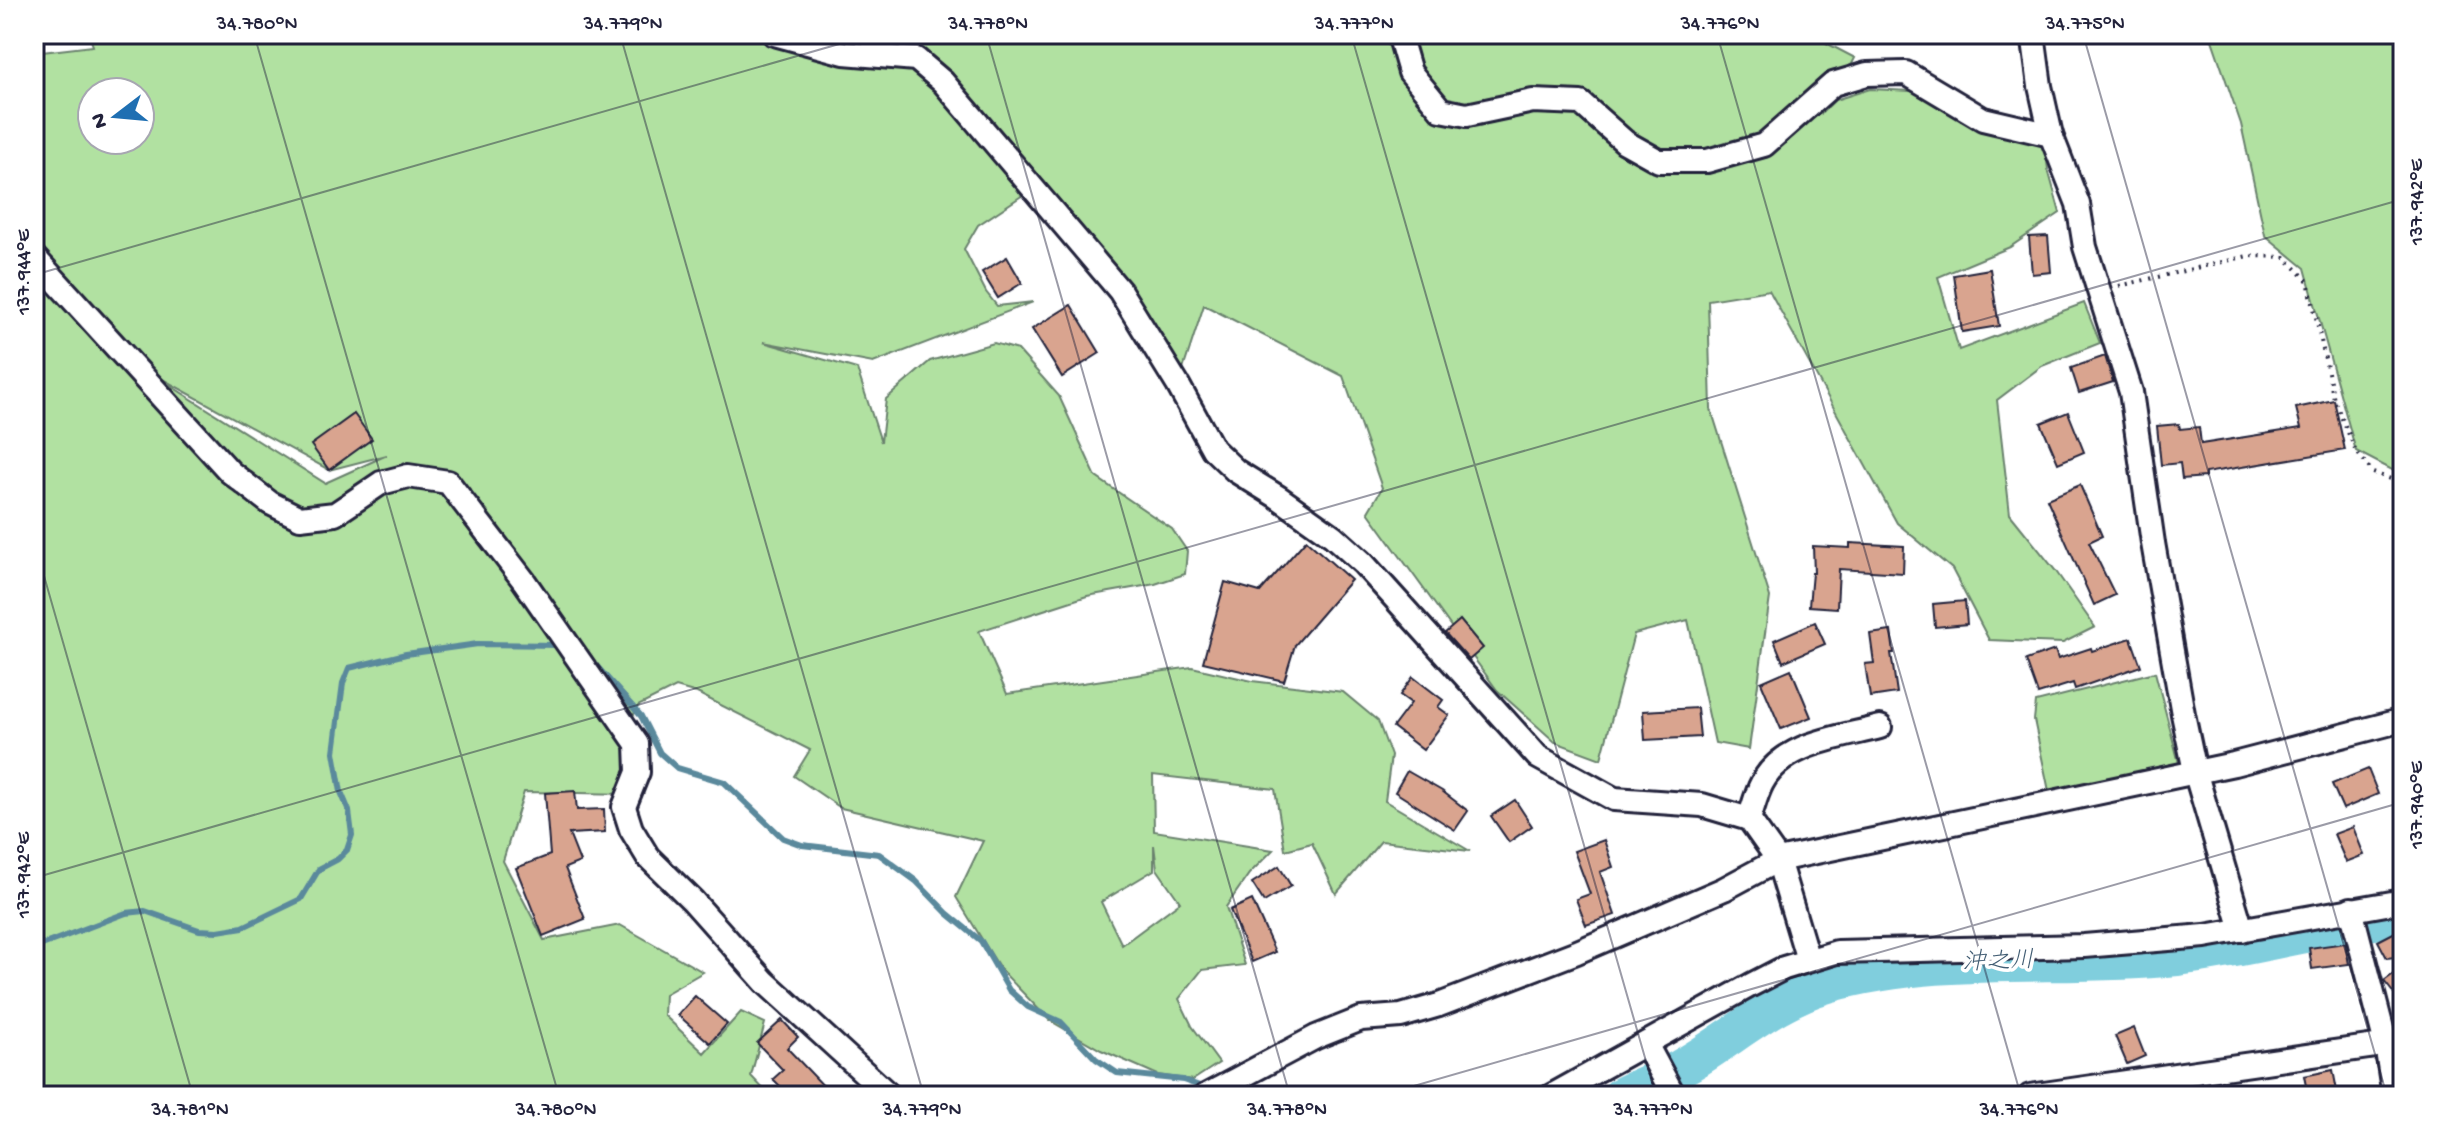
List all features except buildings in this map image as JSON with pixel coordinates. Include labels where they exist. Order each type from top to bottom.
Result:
[{"type":"street","points":[[774,34],[844,53],[916,59],[943,82],[1120,291],[1213,449],[1236,471],[1333,536],[1363,563],[1538,757],[1614,799],[1702,805],[1749,819],[1778,860],[1808,960]]},
{"type":"street","points":[[1399,34],[1410,72],[1441,110],[1467,115],[1533,101],[1581,103],[1625,142],[1659,161],[1707,161],[1764,145],[1833,84],[1867,74],[1906,73],[1983,119],[2051,135]]},
{"type":"street","points":[[2033,34],[2051,135],[2078,204],[2085,247],[2131,392],[2183,714],[2195,771],[2242,930]]},
{"type":"street","points":[[34,257],[230,472],[270,503],[300,518],[335,514],[381,483],[408,476],[448,482],[524,581],[637,744],[638,772],[624,807],[631,829],[648,857],[693,901],[765,982],[890,1096]]},
{"type":"street","points":[[1215,1093],[1316,1037],[1361,1019],[1401,1016],[1439,1005],[1577,952],[1724,889],[1778,860],[2234,764],[2403,720]]},
{"type":"street","points":[[1749,819],[1761,784],[1775,765],[1795,750],[1880,727]]},
{"type":"street","points":[[1551,1096],[1751,985],[1808,960],[1837,952],[2084,946],[2205,936],[2403,901]]},
{"type":"street","points":[[2351,909],[2394,1043],[2394,1096]]},
{"type":"street","points":[[2030,1096],[2394,1043]]},
{"type":"street","points":[[1646,1044],[1674,1096]]},
{"type":"path","points":[[2101,290],[2248,256],[2285,257],[2308,281],[2334,400],[2356,451],[2373,473],[2403,483]]},
{"type":"green space","points":[[89,34],[1809,34],[1855,58],[1851,66],[1788,125],[1821,114],[1835,100],[1870,89],[1911,91],[1962,106],[1988,133],[2043,133],[2048,169],[2060,213],[2010,247],[1938,277],[1959,350],[2084,303],[2100,343],[2042,366],[1997,400],[2010,514],[2095,627],[2063,643],[1989,640],[1952,569],[1897,523],[1769,290],[1708,300],[1711,409],[1770,597],[1749,749],[1715,743],[1688,620],[1634,634],[1601,759],[1555,742],[1497,690],[1368,512],[1382,488],[1343,376],[1204,305],[1178,385],[1029,191],[978,225],[964,249],[986,292],[997,306],[1033,302],[873,363],[763,342],[857,369],[881,442],[886,399],[930,361],[994,343],[1018,350],[1059,396],[1096,477],[1172,529],[1187,551],[1185,574],[1155,584],[1087,596],[979,631],[1007,694],[1192,667],[1252,681],[1343,692],[1378,721],[1391,756],[1385,801],[1470,851],[1381,841],[1336,894],[1312,843],[1285,850],[1275,789],[1153,775],[1154,831],[1273,850],[1249,874],[1226,907],[1245,965],[1202,970],[1179,999],[1192,1026],[1219,1063],[1193,1080],[1158,1075],[1101,1050],[1049,1020],[1001,970],[956,897],[983,841],[841,808],[794,776],[810,750],[697,693],[676,687],[638,706],[631,720],[629,794],[524,792],[503,861],[544,940],[620,925],[703,972],[665,994],[664,1015],[704,1053],[741,1012],[765,1023],[751,1076],[770,1096],[34,1096],[34,53],[93,46]],"holes":[[[144,369],[329,470],[387,455],[325,483]],[[1154,845],[1157,869],[1180,902],[1122,945],[1101,902],[1154,870]]]},
{"type":"green space","points":[[2210,34],[2403,34],[2403,472],[2396,472],[2356,451],[2305,268],[2265,235],[2241,124]]},
{"type":"green space","points":[[2155,672],[2179,763],[2049,791],[2034,720],[2036,702]]},
{"type":"waterway","points":[[34,948],[126,913],[145,911],[199,930],[218,931],[243,927],[301,899],[319,869],[347,850],[352,835],[334,752],[343,683],[349,668],[406,654],[478,644],[559,645]]},
{"type":"waterway","points":[[592,661],[641,716],[660,753],[677,768],[724,782],[783,838],[802,845],[879,854],[916,881],[947,913],[981,941],[1009,990],[1028,1007],[1061,1022],[1096,1059],[1117,1073],[1183,1080],[1205,1088]]},
{"type":"waterway","name":"沖之川","points":[[1621,1096],[1686,1065],[1790,999],[1828,984],[1871,974],[1958,965],[2177,957],[2403,917]]}]
